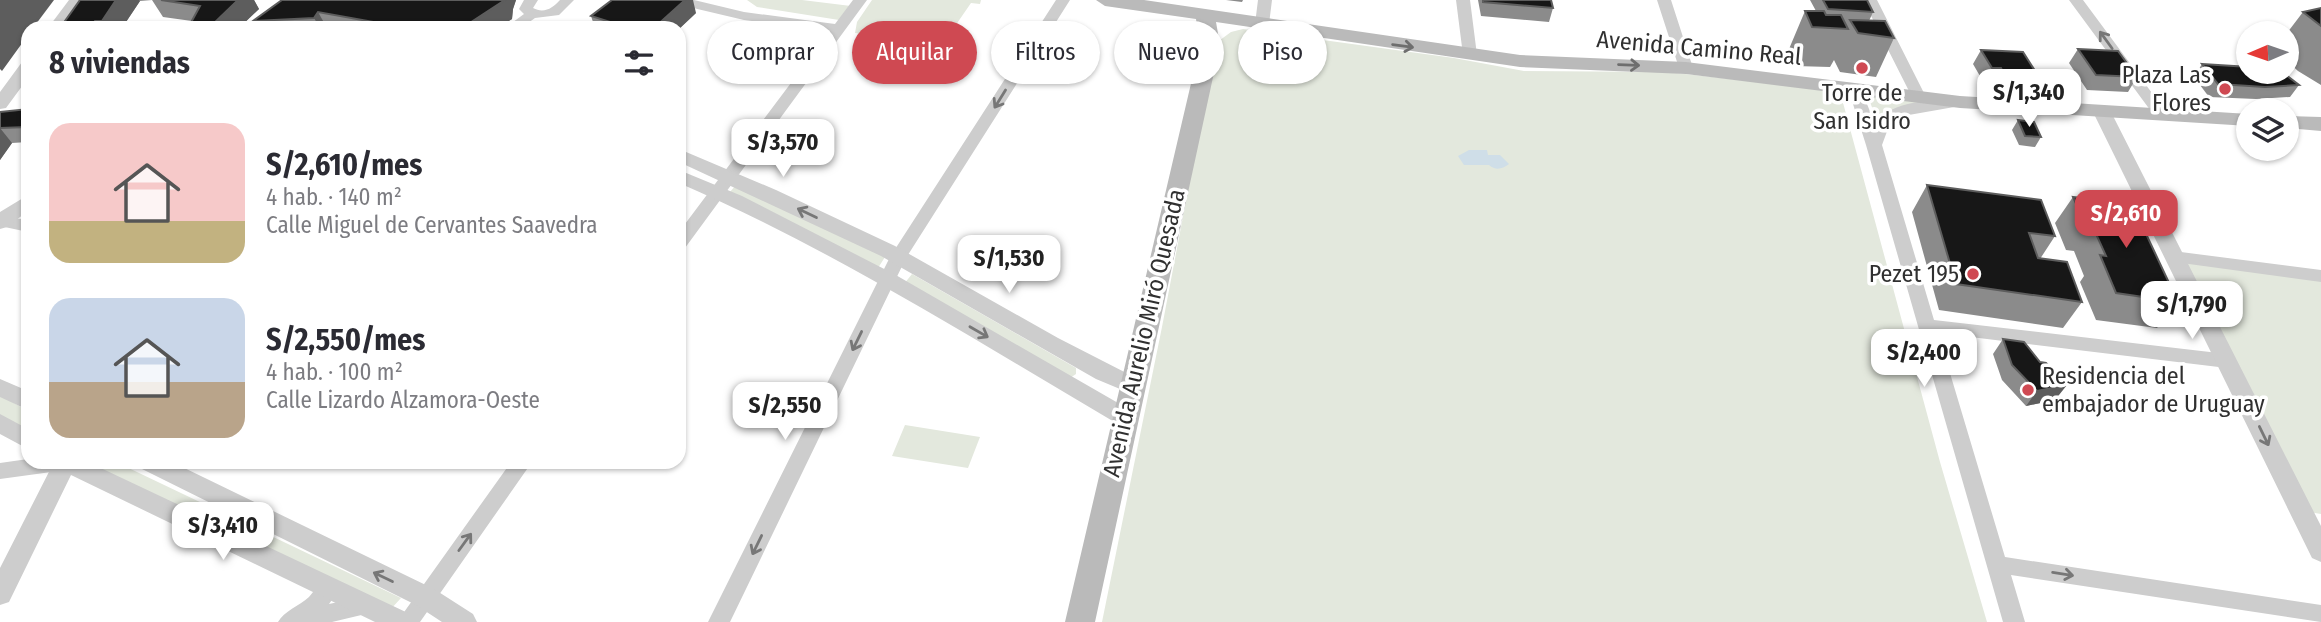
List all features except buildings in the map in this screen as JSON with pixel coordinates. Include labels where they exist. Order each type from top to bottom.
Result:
[{"type":"main road","name":"Avenida Camino Real","points":[[1105,0],[1244,21]]},
{"type":"main road","name":"Avenida Aurelio Miró Quesada","points":[[1204,14],[1206,21]]},
{"type":"main road","name":"Avenida Camino Real","points":[[1327,34],[1545,63],[1686,68],[1960,102],[2236,119]]},
{"type":"main road","name":"Avenida Aurelio Miró Quesada","points":[[1080,622],[1201,84]]},
{"type":"main road","points":[[2299,123],[2321,124]]},
{"type":"street","points":[[61,21],[77,0]]},
{"type":"street","points":[[518,21],[531,7],[545,14],[558,10],[567,0]]},
{"type":"street","points":[[677,0],[723,11],[840,26]]},
{"type":"street","points":[[686,235],[860,0]]},
{"type":"street","points":[[719,622],[898,257],[1063,0]]},
{"type":"street","points":[[1256,21],[1265,0]]},
{"type":"street","points":[[1463,0],[1470,55]]},
{"type":"street","points":[[1664,0],[1686,68]]},
{"type":"street","points":[[1870,0],[1919,97]]},
{"type":"street","points":[[2076,0],[2161,115]]},
{"type":"street","points":[[723,11],[736,9],[737,1],[759,12],[840,26]]},
{"type":"street","points":[[0,80],[21,75]]},
{"type":"street","points":[[0,104],[21,79]]},
{"type":"street","points":[[1841,88],[1860,102],[1874,145],[2014,622]]},
{"type":"street","points":[[1874,145],[1883,123],[1893,115],[1960,102]]},
{"type":"street","points":[[2102,112],[2321,551]]},
{"type":"street","points":[[686,160],[1124,417]]},
{"type":"street","points":[[686,177],[724,184],[898,257],[1085,364],[1132,386]]},
{"type":"street","points":[[1,222],[21,206]]},
{"type":"street","points":[[1,222],[21,225]]},
{"type":"street","points":[[2173,257],[2321,276]]},
{"type":"street","points":[[1925,325],[2227,361]]},
{"type":"street","points":[[1067,384],[1081,380],[1085,375],[1085,364]]},
{"type":"street","points":[[0,387],[21,398]]},
{"type":"street","points":[[0,423],[21,436]]},
{"type":"street","points":[[0,471],[21,468]]},
{"type":"street","points":[[0,594],[62,469]]},
{"type":"street","points":[[81,469],[401,622]]},
{"type":"street","points":[[164,469],[425,597],[464,622]]},
{"type":"street","points":[[408,622],[517,469]]},
{"type":"street","points":[[1995,564],[2321,614]]},
{"type":"street","points":[[290,622],[315,605],[330,587]]},
{"type":"street","points":[[290,622],[366,605]]},
{"type":"shaded area","points":[[747,0],[802,0],[851,6],[839,20],[757,7]]},
{"type":"shaded area","points":[[872,0],[981,0],[980,4],[971,3],[959,21],[858,21]]},
{"type":"shaded area","points":[[1238,30],[1238,84],[1327,84],[1327,41],[1454,58],[1524,71],[1667,72],[1830,90],[1842,99],[1940,462],[1987,622],[1102,622],[1208,84],[1224,84],[1224,37]]},
{"type":"shaded area","points":[[1867,94],[1921,101],[1876,118]]},
{"type":"shaded area","points":[[1469,150],[1487,150],[1488,155],[1500,155],[1509,164],[1499,169],[1489,165],[1464,165],[1458,156]]},
{"type":"shaded area","points":[[737,184],[885,257],[878,268],[729,193]]},
{"type":"shaded area","points":[[2182,262],[2321,279],[2321,514],[2309,512]]},
{"type":"shaded area","points":[[912,274],[1076,368],[1076,374],[1070,378],[904,284]]},
{"type":"shaded area","points":[[0,395],[21,407],[21,429],[0,417]]},
{"type":"shaded area","points":[[905,425],[980,437],[968,468],[892,456]]},
{"type":"shaded area","points":[[96,469],[131,469],[401,598],[390,610]]},
{"type":"place","name":"Torre de San Isidro","points":[[1862,68]]},
{"type":"place","name":"Plaza Las Flores","points":[[2225,89]]},
{"type":"place","name":"Pezet 195","points":[[1973,274]]},
{"type":"place","name":"Residencia del embajador de Uruguay","points":[[2028,390]]}]
